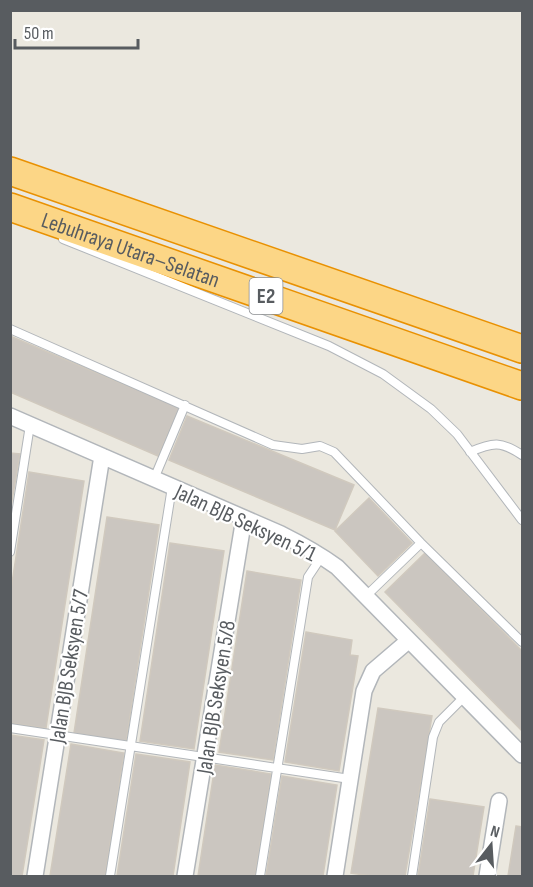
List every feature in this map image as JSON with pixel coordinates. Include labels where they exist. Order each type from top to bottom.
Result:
[{"type":"highway","name":"Lebuhraya Utara–Selatan","points":[[10,171],[522,349]]},
{"type":"highway","name":"Lebuhraya Utara–Selatan","points":[[10,207],[522,386]]},
{"type":"street","name":"Jalan BJB Seksyen 5/1","points":[[10,416],[244,518],[306,546],[322,556],[337,567],[522,755]]},
{"type":"street","name":"Jalan BJB Seksyen 5/7","points":[[35,876],[102,456]]},
{"type":"street","name":"Jalan BJB Seksyen 5/8","points":[[185,876],[244,518]]},
{"type":"street","points":[[335,876],[364,691],[374,671],[408,640]]},
{"type":"street","points":[[487,876],[499,801]]},
{"type":"lane","points":[[53,235],[329,346],[383,374],[431,409],[457,434],[522,520]]},
{"type":"lane","points":[[10,329],[273,445],[302,449],[320,446],[334,452],[421,543],[522,642]]},
{"type":"lane","points":[[154,479],[184,405]]},
{"type":"lane","points":[[10,552],[30,425]]},
{"type":"lane","points":[[470,452],[489,444],[501,444],[522,455]]},
{"type":"lane","points":[[110,876],[172,487]]},
{"type":"lane","points":[[365,597],[421,543]]},
{"type":"lane","points":[[260,876],[308,577],[322,556]]},
{"type":"lane","points":[[412,876],[433,737],[439,722],[464,697]]},
{"type":"lane","points":[[10,728],[350,779]]},
{"type":"building","points":[[10,336],[179,408],[158,456],[10,392]]},
{"type":"building","points":[[187,416],[354,485],[335,530],[169,460]]},
{"type":"building","points":[[10,453],[20,454],[10,512]]},
{"type":"building","points":[[29,472],[84,481],[46,728],[10,723],[10,596]]},
{"type":"building","points":[[369,498],[412,543],[378,576],[335,531]]},
{"type":"building","points":[[107,517],[159,525],[126,742],[74,733]]},
{"type":"building","points":[[170,543],[224,551],[194,749],[140,741]]},
{"type":"building","points":[[425,553],[522,651],[522,731],[385,592]]},
{"type":"building","points":[[247,571],[301,580],[273,760],[219,752]]},
{"type":"building","points":[[306,632],[352,640],[350,655],[358,656],[339,771],[285,762]]},
{"type":"building","points":[[378,708],[432,716],[405,876],[371,876],[351,873]]},
{"type":"building","points":[[10,735],[44,740],[22,876],[10,876]]},
{"type":"building","points":[[71,744],[124,753],[105,876],[50,876]]},
{"type":"building","points":[[136,754],[190,762],[173,876],[117,876]]},
{"type":"building","points":[[215,765],[271,774],[255,876],[198,876]]},
{"type":"building","points":[[282,776],[337,785],[323,876],[266,876]]},
{"type":"building","points":[[430,799],[484,807],[473,876],[418,876]]},
{"type":"building","points":[[516,826],[522,827],[522,876],[508,876]]}]
